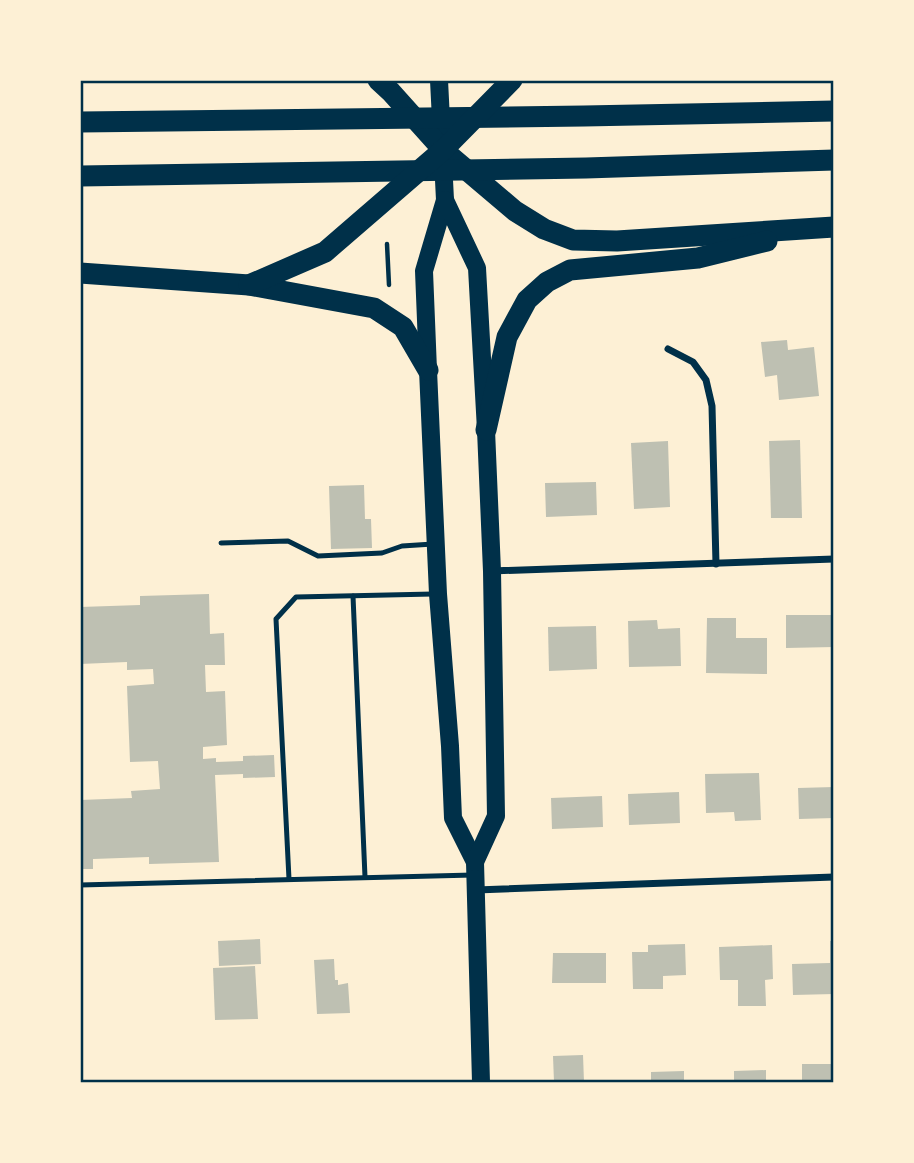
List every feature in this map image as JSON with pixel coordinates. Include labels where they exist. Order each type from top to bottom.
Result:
[{"type":"highway","points":[[378,80],[443,150],[515,211],[544,229],[573,240],[617,241],[826,227]]},
{"type":"highway","points":[[249,285],[325,251],[443,150],[512,80]]},
{"type":"highway","points":[[80,122],[834,111]]},
{"type":"highway","points":[[80,176],[586,168],[834,160]]},
{"type":"highway","points":[[486,430],[507,337],[527,300],[547,282],[570,270],[698,258],[826,227]]},
{"type":"highway","points":[[80,273],[249,285],[374,308],[403,327],[428,370]]},
{"type":"main road","points":[[439,80],[446,200],[424,271],[428,370],[438,594],[453,818],[475,876],[481,1083]]},
{"type":"main road","points":[[446,200],[477,268],[486,430],[492,571],[496,816],[475,876]]},
{"type":"street","points":[[667,349],[693,362],[706,380],[712,406],[716,564]]},
{"type":"street","points":[[492,571],[834,559]]},
{"type":"street","points":[[475,876],[834,877]]},
{"type":"lane","points":[[221,543],[288,541],[318,556],[382,553],[402,546],[436,544]]},
{"type":"lane","points":[[289,879],[276,619],[296,597],[438,594]]},
{"type":"lane","points":[[353,596],[365,877]]},
{"type":"lane","points":[[80,885],[475,876]]},
{"type":"path","points":[[387,244],[388,285]]},
{"type":"building","points":[[787,340],[788,350],[814,347],[819,396],[779,400],[777,375],[765,377],[761,342]]},
{"type":"building","points":[[800,440],[802,518],[771,518],[769,441]]},
{"type":"building","points":[[668,441],[670,507],[634,509],[631,443]]},
{"type":"building","points":[[596,482],[597,515],[546,517],[545,483]]},
{"type":"building","points":[[364,485],[365,519],[371,519],[372,548],[331,549],[329,486]]},
{"type":"building","points":[[209,594],[210,634],[224,633],[225,665],[205,665],[206,692],[225,691],[227,745],[203,747],[203,759],[216,758],[216,762],[243,761],[243,756],[274,755],[275,777],[215,775],[219,862],[149,864],[149,857],[93,859],[93,869],[80,869],[80,800],[132,798],[131,791],[160,789],[158,761],[130,762],[127,686],[154,684],[153,669],[127,670],[127,662],[80,664],[80,607],[140,605],[140,596]]},
{"type":"building","points":[[786,615],[834,615],[834,647],[786,648]]},
{"type":"building","points":[[707,618],[736,618],[736,638],[767,638],[767,674],[706,673]]},
{"type":"building","points":[[657,620],[658,629],[680,628],[681,666],[629,667],[628,621]]},
{"type":"building","points":[[596,626],[597,669],[549,671],[548,627]]},
{"type":"building","points":[[759,773],[761,820],[735,821],[734,812],[706,813],[705,774]]},
{"type":"building","points":[[834,787],[834,818],[799,819],[798,788]]},
{"type":"building","points":[[679,792],[680,823],[629,825],[628,794]]},
{"type":"building","points":[[602,796],[603,827],[552,829],[551,798]]},
{"type":"building","points":[[260,939],[261,964],[219,966],[218,941]]},
{"type":"building","points":[[834,940],[834,994],[793,995],[792,964],[830,963],[830,941]]},
{"type":"building","points":[[685,944],[686,975],[663,976],[663,989],[633,989],[632,952],[648,952],[648,945]]},
{"type":"building","points":[[772,945],[773,979],[765,980],[766,1006],[738,1006],[738,980],[720,980],[719,947]]},
{"type":"building","points":[[553,953],[606,953],[606,983],[552,983]]},
{"type":"building","points":[[334,959],[335,980],[338,980],[338,985],[348,983],[350,1013],[317,1014],[314,960]]},
{"type":"building","points":[[255,966],[258,1019],[215,1020],[213,968]]},
{"type":"building","points":[[583,1055],[584,1082],[554,1082],[553,1056]]},
{"type":"building","points":[[802,1064],[834,1064],[834,1082],[802,1082]]},
{"type":"building","points":[[766,1070],[766,1082],[734,1082],[734,1071]]},
{"type":"building","points":[[684,1071],[684,1082],[651,1082],[651,1072]]}]
